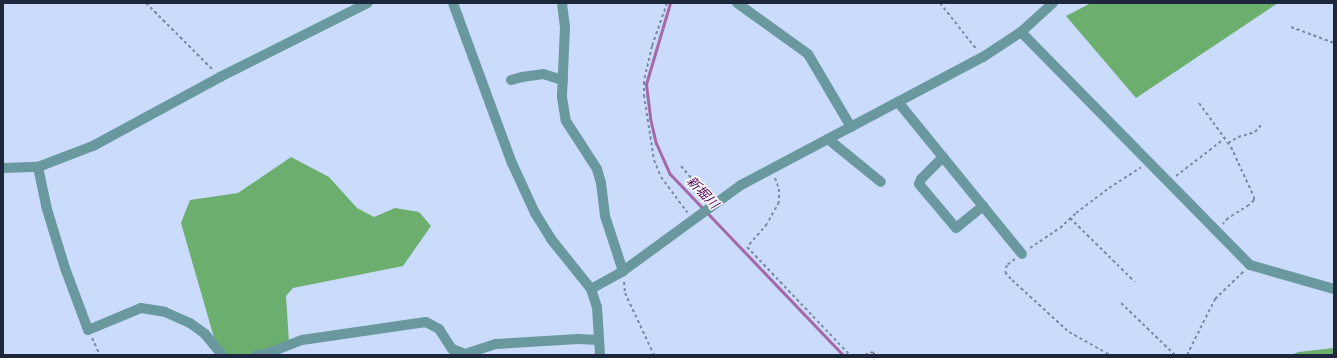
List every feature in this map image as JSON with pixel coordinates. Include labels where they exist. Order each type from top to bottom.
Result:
[{"type":"street","points":[[3,168],[38,167],[93,146],[220,77],[368,3]]},
{"type":"street","points":[[453,3],[512,163],[535,213],[559,250],[591,289],[597,307],[600,355]]},
{"type":"street","points":[[562,3],[565,27],[562,97],[566,121],[597,169],[601,182],[605,216],[623,271]]},
{"type":"street","points":[[737,3],[808,54],[851,127]]},
{"type":"street","points":[[591,289],[623,271],[741,185],[983,57],[1021,32],[1053,3]]},
{"type":"street","points":[[1021,32],[1250,265],[1334,289]]},
{"type":"street","points":[[511,80],[543,74],[563,80]]},
{"type":"street","points":[[898,102],[1022,254]]},
{"type":"street","points":[[828,139],[881,182]]},
{"type":"street","points":[[943,157],[921,179],[919,184],[956,228],[983,206]]},
{"type":"street","points":[[38,167],[46,206],[65,268],[88,330],[141,308],[165,312],[190,322],[205,334],[222,355]]},
{"type":"street","points":[[257,355],[268,353],[302,340],[426,322],[439,329],[452,349],[465,354],[496,344],[578,338],[599,340]]},
{"type":"path","points":[[146,3],[220,77]]},
{"type":"path","points":[[668,3],[652,46],[644,82],[644,95],[654,160],[660,177],[693,221]]},
{"type":"path","points":[[940,3],[983,57]]},
{"type":"path","points":[[1291,27],[1334,43]]},
{"type":"path","points":[[1198,103],[1228,143],[1254,200],[1228,218],[1218,231]]},
{"type":"path","points":[[1228,143],[1238,137],[1255,132],[1262,124]]},
{"type":"path","points":[[1169,182],[1224,139]]},
{"type":"path","points":[[1110,355],[1069,332],[1005,272],[1007,264],[1060,228],[1070,218],[1109,188],[1149,162]]},
{"type":"path","points":[[681,166],[715,205]]},
{"type":"path","points":[[772,169],[779,189],[779,202],[766,224],[747,247],[850,355]]},
{"type":"path","points":[[1070,218],[1136,282]]},
{"type":"path","points":[[1187,355],[1215,299],[1250,265]]},
{"type":"path","points":[[623,271],[625,293],[654,355]]},
{"type":"path","points":[[1121,303],[1175,355]]},
{"type":"path","points":[[88,330],[100,355]]},
{"type":"path","points":[[865,355],[872,352],[876,355]]},
{"type":"green space","points":[[1091,3],[1278,3],[1136,98],[1066,16]]},
{"type":"green space","points":[[291,157],[329,177],[357,208],[374,217],[395,208],[419,212],[431,226],[403,266],[293,288],[286,296],[289,343],[257,355],[219,355],[181,223],[190,200],[238,193]]},
{"type":"green space","points":[[1334,348],[1334,355],[1292,355],[1298,352]]},
{"type":"waterway","name":"新堀川","points":[[670,3],[646,84],[650,118],[656,143],[670,174],[843,355]]}]
